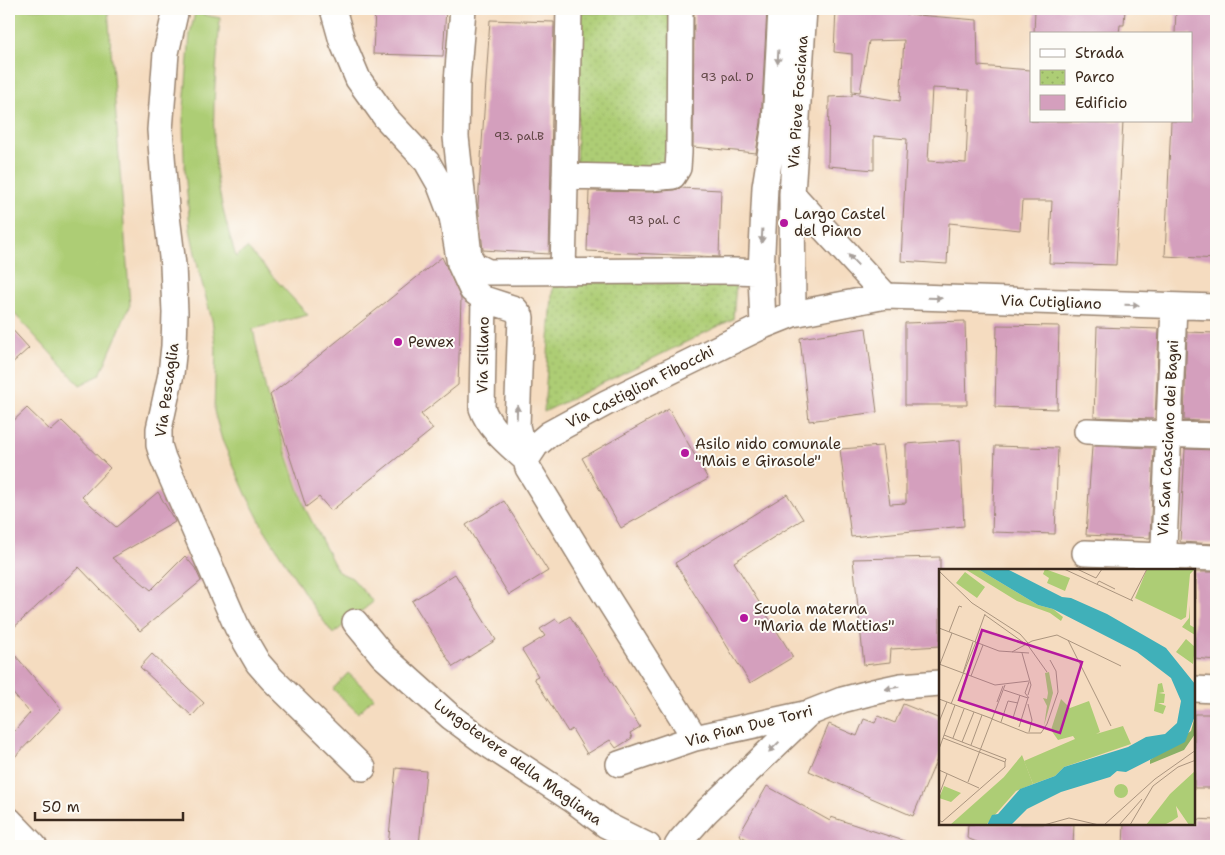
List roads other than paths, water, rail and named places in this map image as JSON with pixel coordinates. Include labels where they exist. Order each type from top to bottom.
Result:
[{"type":"street","name":"Via Pescaglia","points":[[176,9],[166,53],[160,130],[166,208],[173,265],[174,346],[171,374],[159,429],[159,445],[237,627],[258,663],[363,768]]},
{"type":"street","points":[[334,9],[342,41],[358,79],[386,118],[427,162],[439,183],[452,217],[460,264],[472,290],[484,299]]},
{"type":"street","points":[[463,9],[457,82],[456,137],[469,256],[474,265],[488,272],[761,272],[763,326],[793,314],[886,296]]},
{"type":"street","points":[[563,272],[569,9]]},
{"type":"street","points":[[565,176],[651,178],[673,176],[678,168],[680,153],[680,9]]},
{"type":"street","name":"Via Pieve Fosciana","points":[[761,272],[765,188],[775,124],[781,9]]},
{"type":"street","name":"Via Pieve Fosciana","points":[[792,194],[804,9]]},
{"type":"street","points":[[792,194],[886,296]]},
{"type":"street","points":[[792,194],[793,314]]},
{"type":"street","name":"Via Cutigliano","points":[[886,296],[1216,307]]},
{"type":"street","name":"Via Sillano","points":[[526,460],[492,427],[485,418],[482,408],[484,299],[515,309],[521,317],[517,426],[526,460],[528,468],[695,738]]},
{"type":"street","name":"Via San Casciano dei Bagni","points":[[1163,563],[1174,306]]},
{"type":"street","name":"Via Castiglion Fibocchi","points":[[526,460],[536,445],[548,434],[606,403],[763,326]]},
{"type":"street","points":[[1087,431],[1216,436]]},
{"type":"street","points":[[1085,553],[1163,563],[1216,558]]},
{"type":"street","name":"Lungotevere della Magliana","points":[[355,622],[383,656],[451,716],[486,743],[574,800],[606,825],[648,846]]},
{"type":"street","name":"Via Pian Due Torri","points":[[619,764],[695,738],[809,713],[842,700],[873,692],[901,686],[939,683]]},
{"type":"street","points":[[1195,689],[1216,690]]},
{"type":"street","points":[[677,846],[706,812],[809,713]]},
{"type":"street","points":[[9,820],[34,846]]},
{"type":"place","name":"Largo Castel del Piano","points":[[784,223]]},
{"type":"place","name":"Pewex","points":[[398,342]]},
{"type":"place","name":"Asilo nido comunale \"Mais e Girasole\"","points":[[685,453]]},
{"type":"place","name":"Scuola materna \"Maria de Mattias\"","points":[[744,618]]}]
